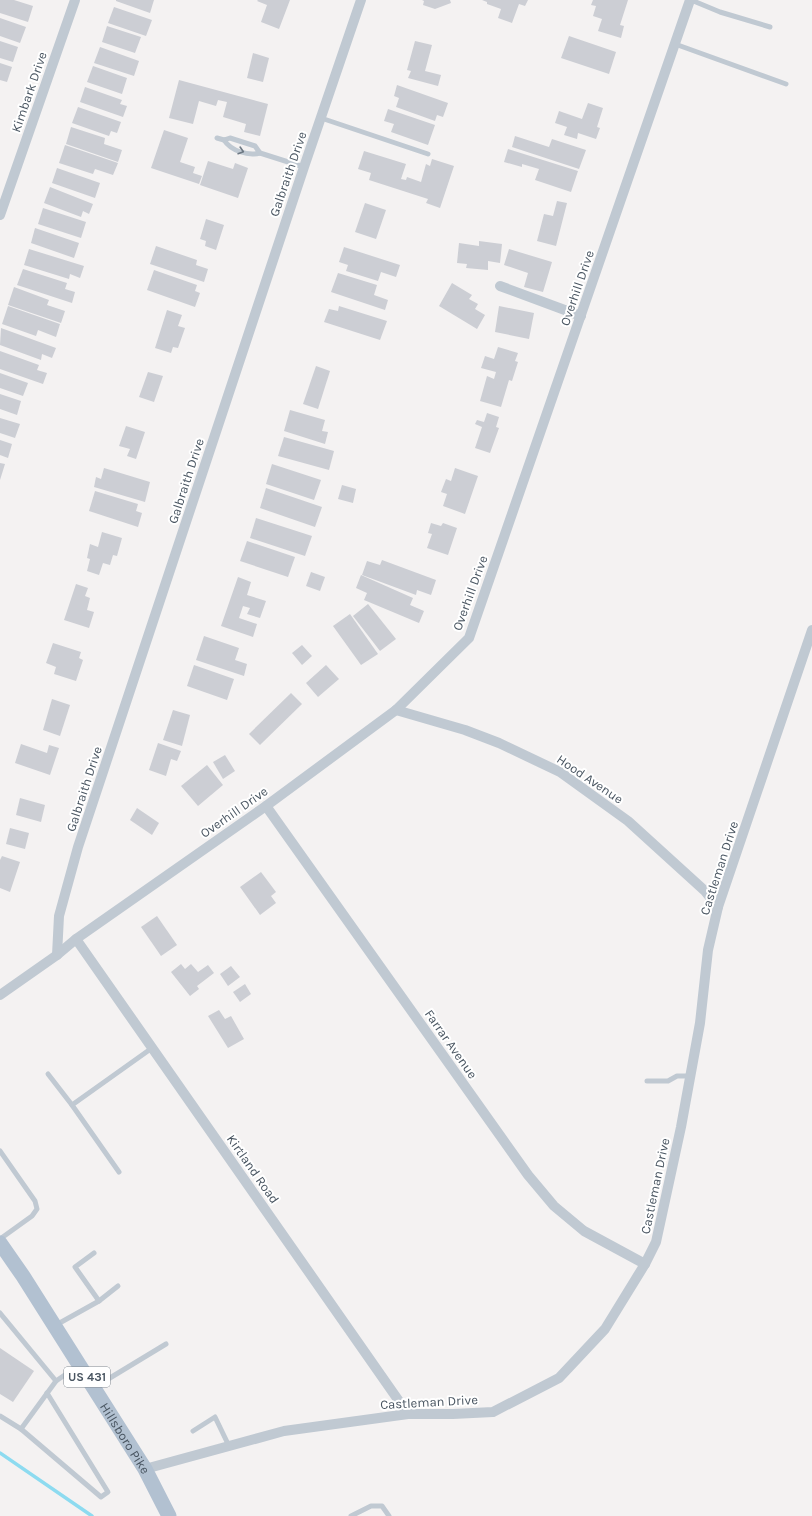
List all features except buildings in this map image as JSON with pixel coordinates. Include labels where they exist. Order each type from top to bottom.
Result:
[{"type":"main road","name":"Hillsboro Pike","points":[[0,1242],[80,1365],[145,1469],[169,1516]]},
{"type":"street","name":"Kimbark Drive","points":[[0,214],[75,0]]},
{"type":"street","name":"Galbraith Drive","points":[[57,955],[59,916],[78,847],[361,0]]},
{"type":"street","name":"Overhill Drive","points":[[0,995],[266,806],[396,710],[469,638],[691,0]]},
{"type":"street","points":[[500,286],[581,316]]},
{"type":"street","name":"Castleman Drive","points":[[145,1469],[284,1431],[408,1414],[493,1412],[558,1378],[605,1329],[645,1264],[656,1242],[691,1076],[700,1023],[708,950],[718,907],[812,630]]},
{"type":"street","name":"Hood Avenue","points":[[396,710],[472,732],[499,742],[560,772],[628,822],[705,891],[718,907]]},
{"type":"street","name":"Farrar Avenue","points":[[266,806],[528,1176],[554,1206],[584,1231],[645,1264]]},
{"type":"street","name":"Kirtland Road","points":[[76,940],[408,1414]]},
{"type":"lane","points":[[691,0],[720,12],[770,27]]},
{"type":"lane","points":[[675,44],[786,84]]},
{"type":"lane","points":[[321,118],[428,154]]},
{"type":"lane","points":[[217,138],[224,140],[230,138],[255,146],[260,152],[304,167]]},
{"type":"lane","points":[[224,140],[229,147],[252,154],[260,152]]},
{"type":"lane","points":[[72,1105],[152,1048]]},
{"type":"lane","points":[[48,1074],[72,1105],[119,1172]]},
{"type":"lane","points":[[647,1080],[668,1081],[677,1076],[691,1076]]},
{"type":"lane","points":[[0,1151],[35,1201],[37,1209],[32,1216],[0,1239]]},
{"type":"lane","points":[[94,1252],[75,1267],[99,1301]]},
{"type":"lane","points":[[55,1326],[99,1301],[118,1286]]},
{"type":"lane","points":[[0,1313],[56,1381]]},
{"type":"lane","points":[[94,1388],[166,1344]]},
{"type":"lane","points":[[20,1429],[56,1381],[80,1365]]},
{"type":"lane","points":[[0,1416],[20,1429],[101,1497],[108,1492],[47,1393]]},
{"type":"lane","points":[[193,1431],[215,1418],[229,1446]]},
{"type":"lane","points":[[351,1516],[371,1506],[382,1506],[390,1516]]},
{"type":"waterway","points":[[0,1453],[92,1516]]}]
